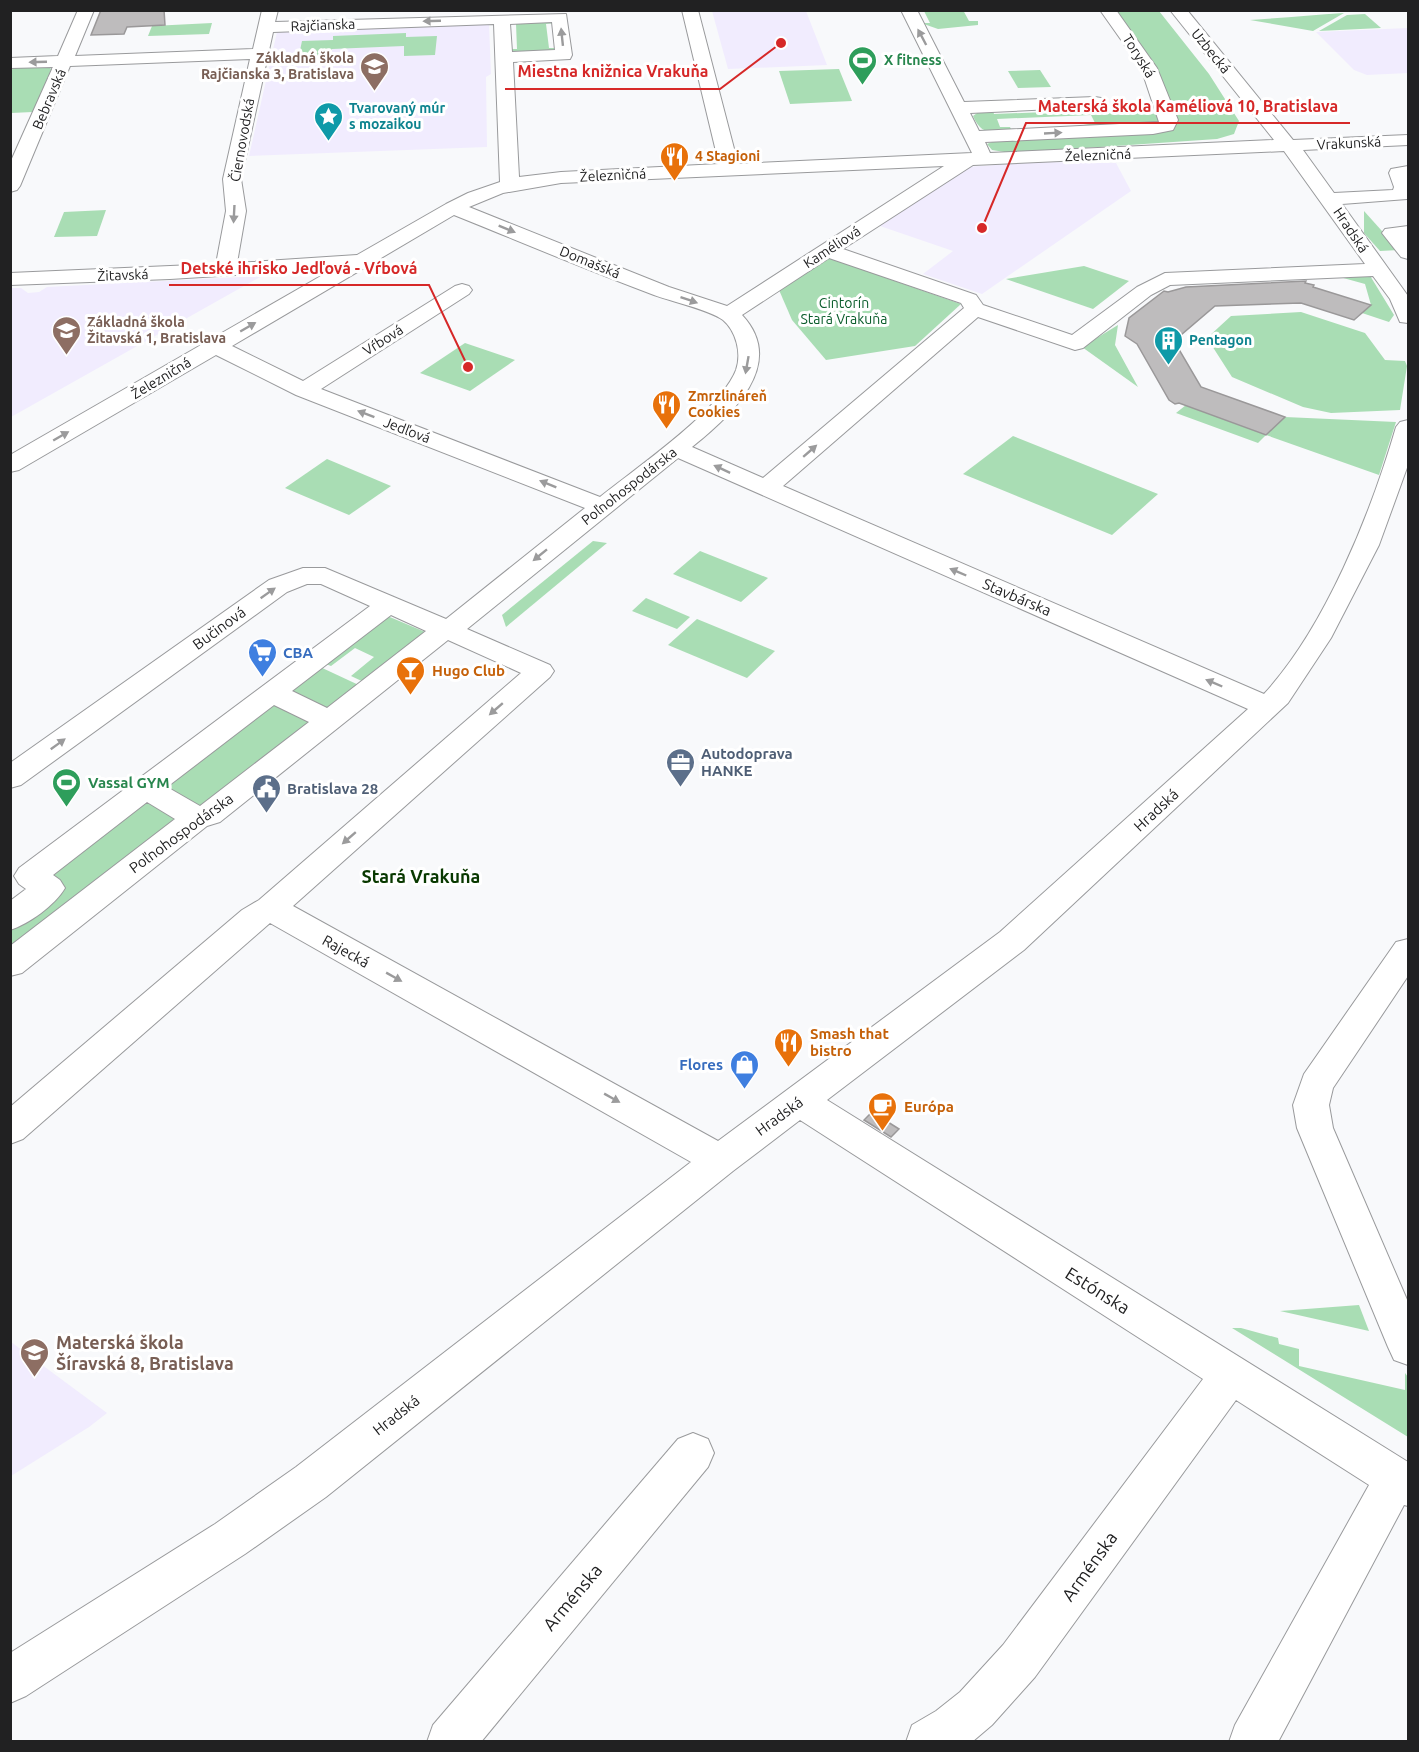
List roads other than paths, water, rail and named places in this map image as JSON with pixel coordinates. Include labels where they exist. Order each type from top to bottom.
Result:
[{"type":"street","name":"Bebravská","points":[[10,186],[86,10]]},
{"type":"street","name":"Čiernovodská","points":[[225,270],[236,211],[232,179],[270,10]]},
{"type":"street","points":[[690,10],[730,170]]},
{"type":"street","points":[[909,10],[973,137],[981,160]]},
{"type":"street","name":"Toryská","points":[[973,137],[1152,129],[1167,126],[1169,120],[1149,68],[1108,10]]},
{"type":"street","name":"Uzbecká","points":[[1178,10],[1290,146]]},
{"type":"street","name":"Rajčianska","points":[[10,63],[68,54],[502,19],[560,17],[564,55],[503,57]]},
{"type":"street","points":[[502,19],[510,184]]},
{"type":"street","points":[[958,108],[1095,102]]},
{"type":"street","points":[[1207,150],[1246,135],[1262,114],[1306,132],[1355,143]]},
{"type":"street","name":"Vrakunská","points":[[1290,146],[1408,140]]},
{"type":"street","points":[[1207,150],[1283,167],[1316,180],[1328,160],[1355,143]]},
{"type":"street","name":"Železničná","points":[[10,465],[453,207],[487,190],[510,184],[533,180],[730,170],[1290,146]]},
{"type":"street","name":"Hradská","points":[[1290,146],[1331,199],[1400,299],[1408,316]]},
{"type":"street","name":"Kaméliová","points":[[729,314],[936,179],[959,165],[981,160]]},
{"type":"street","points":[[902,163],[927,169],[936,179]]},
{"type":"street","points":[[1331,199],[1400,195],[1404,187],[1398,173],[1408,172]]},
{"type":"street","name":"Domašská","points":[[453,207],[662,291],[729,314]]},
{"type":"street","points":[[1408,232],[1392,233],[1408,253]]},
{"type":"street","points":[[827,250],[969,299],[975,309],[1075,343],[1144,291],[1166,279],[1378,270]]},
{"type":"street","name":"Žitavská","points":[[10,279],[225,270],[364,260]]},
{"type":"street","points":[[307,263],[322,267],[326,272],[313,290]]},
{"type":"street","name":"Vŕbová","points":[[303,390],[462,290]]},
{"type":"street","points":[[765,489],[975,309]]},
{"type":"street","name":"Poľnohospodárska","points":[[10,964],[198,818],[209,815],[328,720],[443,633],[676,448],[721,408],[745,376],[748,367],[747,341],[738,321],[729,314]]},
{"type":"street","name":"Jedľová","points":[[215,346],[303,390],[602,506]]},
{"type":"street","name":"Hradská","points":[[10,1680],[230,1539],[295,1494],[720,1160],[801,1102],[1012,941],[1268,707],[1293,679],[1359,562],[1387,498],[1408,427]]},
{"type":"street","name":"Stavbárska","points":[[676,448],[765,489],[1268,707]]},
{"type":"street","name":"Bučinová","points":[[10,778],[240,612],[291,580],[308,575],[325,576],[443,633]]},
{"type":"street","points":[[51,932],[14,915],[50,888],[30,876],[380,611]]},
{"type":"street","points":[[10,1129],[254,918],[270,908],[540,671],[443,633]]},
{"type":"street","points":[[271,692],[328,720]]},
{"type":"street","points":[[146,788],[198,818]]},
{"type":"street","name":"Rajecká","points":[[270,908],[720,1160]]},
{"type":"street","points":[[1408,951],[1316,1084],[1311,1105],[1315,1128],[1408,1347]]},
{"type":"street","name":"Estónska","points":[[801,1102],[1404,1481],[1252,1742]]},
{"type":"street","name":"Arménska","points":[[929,1742],[956,1727],[996,1689],[1046,1626],[1232,1373]]},
{"type":"street","name":"Arménska","points":[[450,1742],[693,1453]]},
{"type":"place","name":"Miestna knižnica Vrakuňa","points":[[781,43]]},
{"type":"place","name":"X fitness","points":[[863,86]]},
{"type":"place","name":"Základná škola Rajčianska 3, Bratislava","points":[[375,92]]},
{"type":"place","name":"Tvarovaný múr s mozaikou","points":[[328,142]]},
{"type":"place","name":"4 Stagioni","points":[[674,182]]},
{"type":"place","name":"Materská škola Kaméliová 10, Bratislava","points":[[982,228]]},
{"type":"place","name":"Základná škola Žitavská 1, Bratislava","points":[[66,356]]},
{"type":"place","name":"Pentagon","points":[[1168,366]]},
{"type":"place","name":"Detské ihrisko Jedľová - Vŕbová","points":[[468,367]]},
{"type":"place","name":"Zmrzlináreň Cookies","points":[[667,430]]},
{"type":"place","name":"CBA","points":[[262,678]]},
{"type":"place","name":"Hugo Club","points":[[411,696]]},
{"type":"place","name":"Autodoprava HANKE","points":[[680,788]]},
{"type":"place","name":"Vassal GYM","points":[[67,808]]},
{"type":"place","name":"Bratislava 28","points":[[266,814]]},
{"type":"place","name":"Smash that bistro","points":[[789,1068]]},
{"type":"place","name":"Flores","points":[[744,1090]]},
{"type":"place","name":"Európa","points":[[883,1132]]},
{"type":"place","name":"Materská škola Šíravská 8, Bratislava","points":[[35,1378]]},
{"type":"district","name":"Stará Vrakuňa","points":[[421,876]]},
{"type":"park label","name":"Cintorín Stará Vrakuňa","points":[[844,312]]}]
